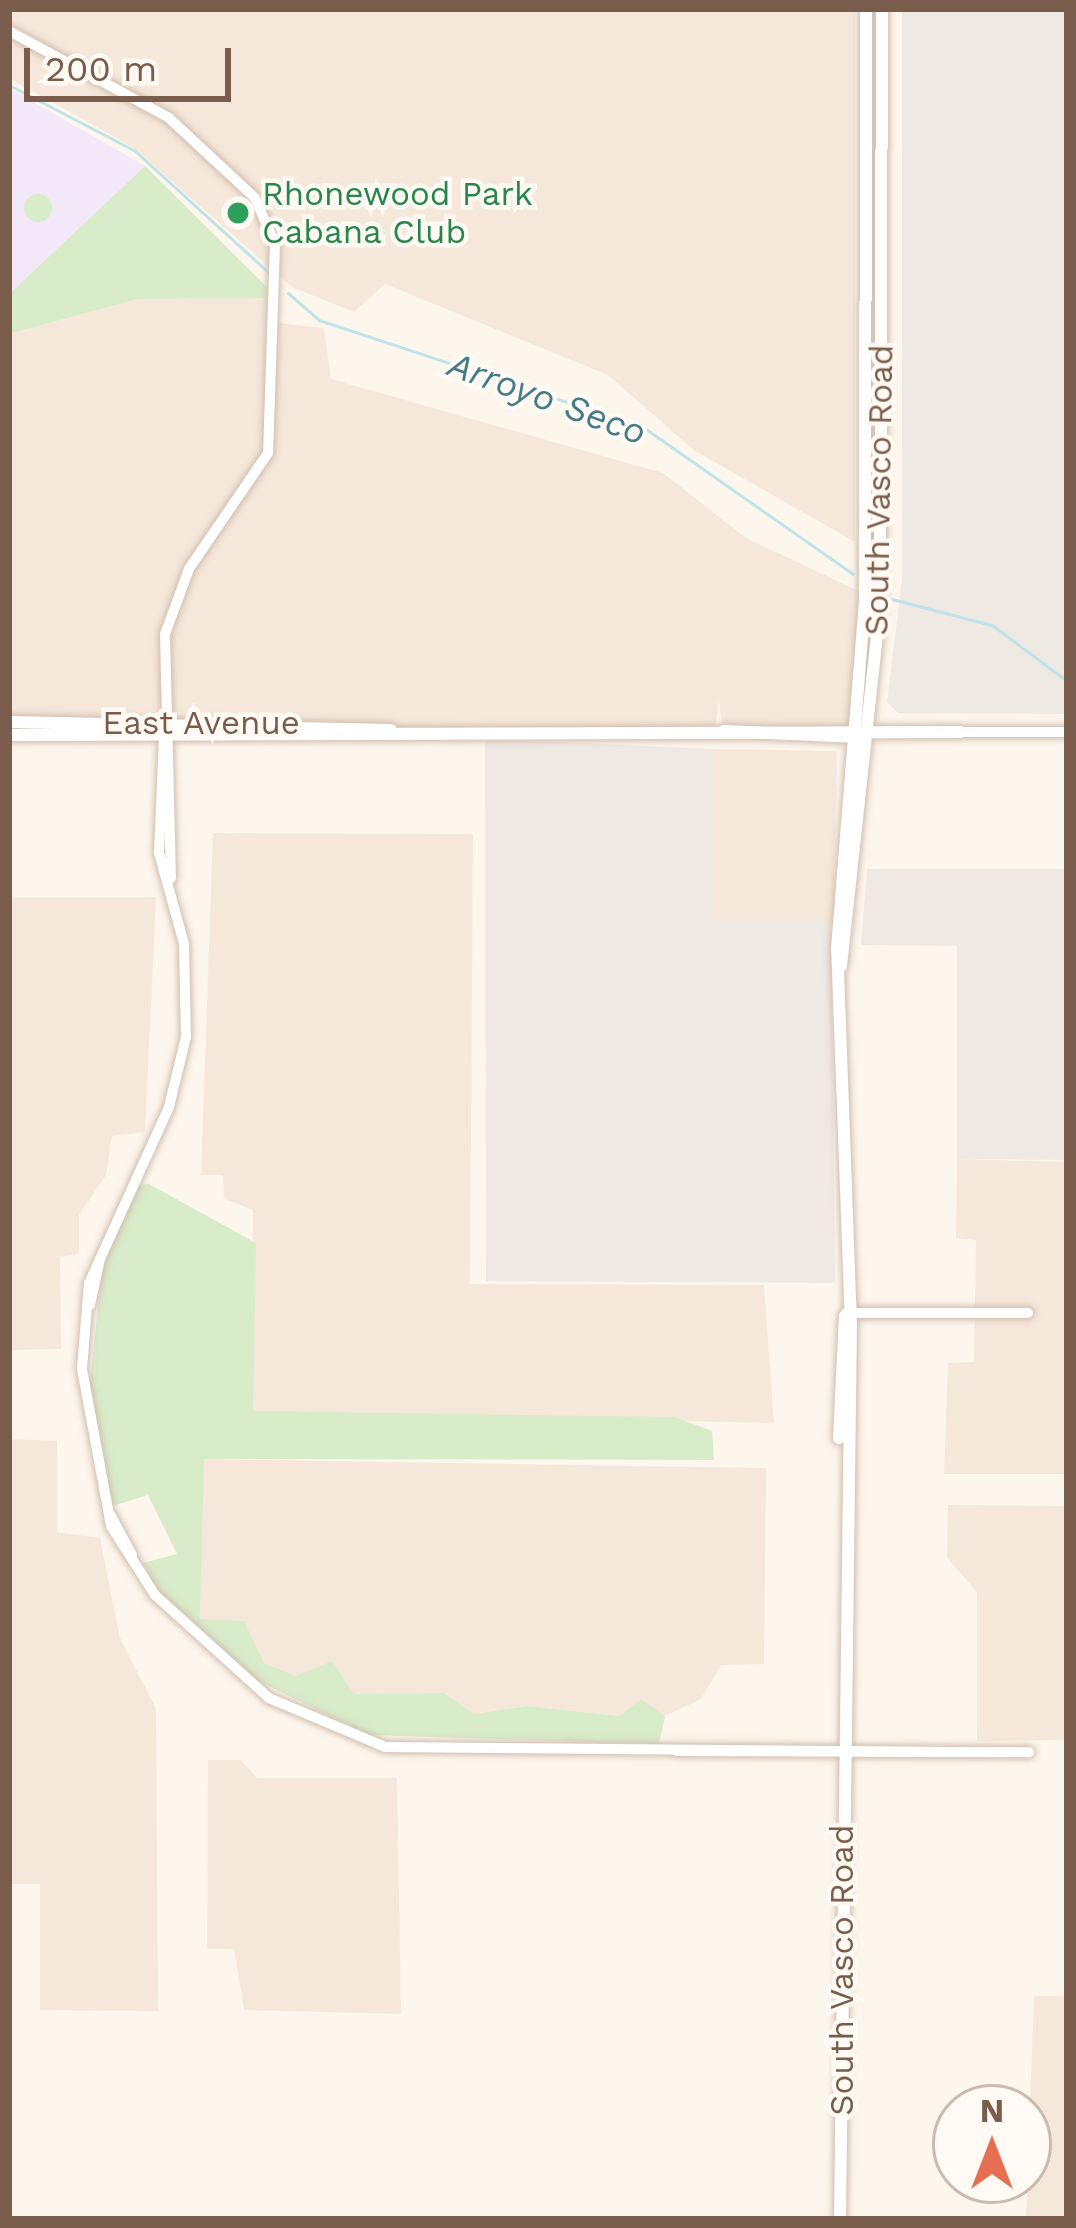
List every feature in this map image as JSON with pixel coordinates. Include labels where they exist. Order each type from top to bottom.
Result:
[{"type":"main road","name":"South Vasco Road","points":[[840,2219],[849,1313],[841,968],[855,733],[866,9]]},
{"type":"main road","name":"South Vasco Road","points":[[841,968],[880,607],[882,9]]},
{"type":"main road","name":"East Avenue","points":[[9,722],[164,729],[960,732]]},
{"type":"main road","name":"East Avenue","points":[[9,735],[164,729]]},
{"type":"street","points":[[9,31],[190,136],[262,208],[278,283],[268,453],[173,602],[159,853],[173,901],[188,994],[179,1072],[100,1256],[86,1312],[85,1426],[110,1514],[135,1563],[232,1672],[371,1741],[422,1749],[1029,1751]]},
{"type":"street","name":"East Avenue","points":[[960,732],[1067,732]]},
{"type":"street","points":[[849,1313],[1028,1313]]},
{"type":"shaded area","points":[[9,9],[855,9],[855,542],[695,451],[608,375],[385,284],[354,312],[292,287],[134,148],[9,78]]},
{"type":"shaded area","points":[[902,9],[1067,9],[1067,714],[898,713],[887,702],[902,580]]},
{"type":"shaded area","points":[[9,88],[145,166],[9,294]]},
{"type":"shaded area","points":[[278,298],[278,323],[324,328],[331,379],[663,473],[746,538],[865,594],[855,732],[723,732],[719,701],[715,732],[9,722],[9,334],[138,299]]},
{"type":"shaded area","points":[[485,739],[714,749],[714,920],[831,920],[835,1283],[486,1281]]},
{"type":"shaded area","points":[[714,749],[837,751],[834,922],[711,920]]},
{"type":"shaded area","points":[[213,833],[473,834],[470,1284],[764,1285],[774,1423],[252,1412],[253,1210],[224,1199],[223,1175],[201,1175]]},
{"type":"shaded area","points":[[867,869],[1067,869],[1067,1160],[957,1159],[957,946],[861,945]]},
{"type":"shaded area","points":[[9,897],[156,897],[145,1132],[112,1136],[106,1175],[79,1215],[79,1254],[60,1257],[61,1349],[9,1350]]},
{"type":"shaded area","points":[[957,1159],[1067,1162],[1067,1474],[944,1474],[948,1363],[974,1362],[976,1240],[956,1238]]},
{"type":"shaded area","points":[[9,1439],[57,1441],[57,1532],[100,1538],[120,1638],[156,1709],[158,2011],[40,2010],[40,1884],[9,1884]]},
{"type":"shaded area","points":[[203,1459],[766,1468],[764,1664],[721,1665],[701,1699],[665,1716],[639,1703],[620,1716],[526,1706],[474,1714],[444,1693],[354,1694],[296,1676],[264,1663],[247,1634],[200,1620]]},
{"type":"shaded area","points":[[948,1505],[1067,1506],[1067,1740],[977,1741],[977,1592],[947,1558]]},
{"type":"shaded area","points":[[208,1760],[241,1760],[257,1778],[397,1778],[401,2014],[244,2010],[234,1949],[207,1949]]},
{"type":"shaded area","points":[[1034,1996],[1067,1996],[1067,2219],[1026,2219],[1027,2204],[1052,2204],[1052,2084],[1031,2084]]},
{"type":"green space","points":[[145,166],[278,298],[138,299],[9,334],[9,294]]},
{"type":"green space","points":[[38,194],[48,198],[52,208],[48,218],[38,222],[28,218],[24,208],[28,198]]},
{"type":"green space","points":[[149,1184],[256,1243],[253,1411],[675,1417],[712,1431],[714,1460],[204,1459],[200,1619],[244,1621],[264,1663],[296,1676],[332,1661],[354,1694],[444,1693],[474,1714],[527,1706],[620,1716],[641,1699],[665,1716],[659,1744],[369,1735],[228,1666],[158,1591],[143,1563],[177,1554],[148,1495],[112,1506],[88,1401],[103,1259],[138,1185]]},
{"type":"waterway","name":"Arroyo Seco","points":[[9,85],[135,151],[268,272]]},
{"type":"waterway","name":"Arroyo Seco","points":[[288,293],[319,320],[643,427],[853,574]]},
{"type":"waterway","name":"Arroyo Seco","points":[[888,598],[992,625],[1067,681]]},
{"type":"place","name":"Rhonewood Park Cabana Club","points":[[238,213]]}]
